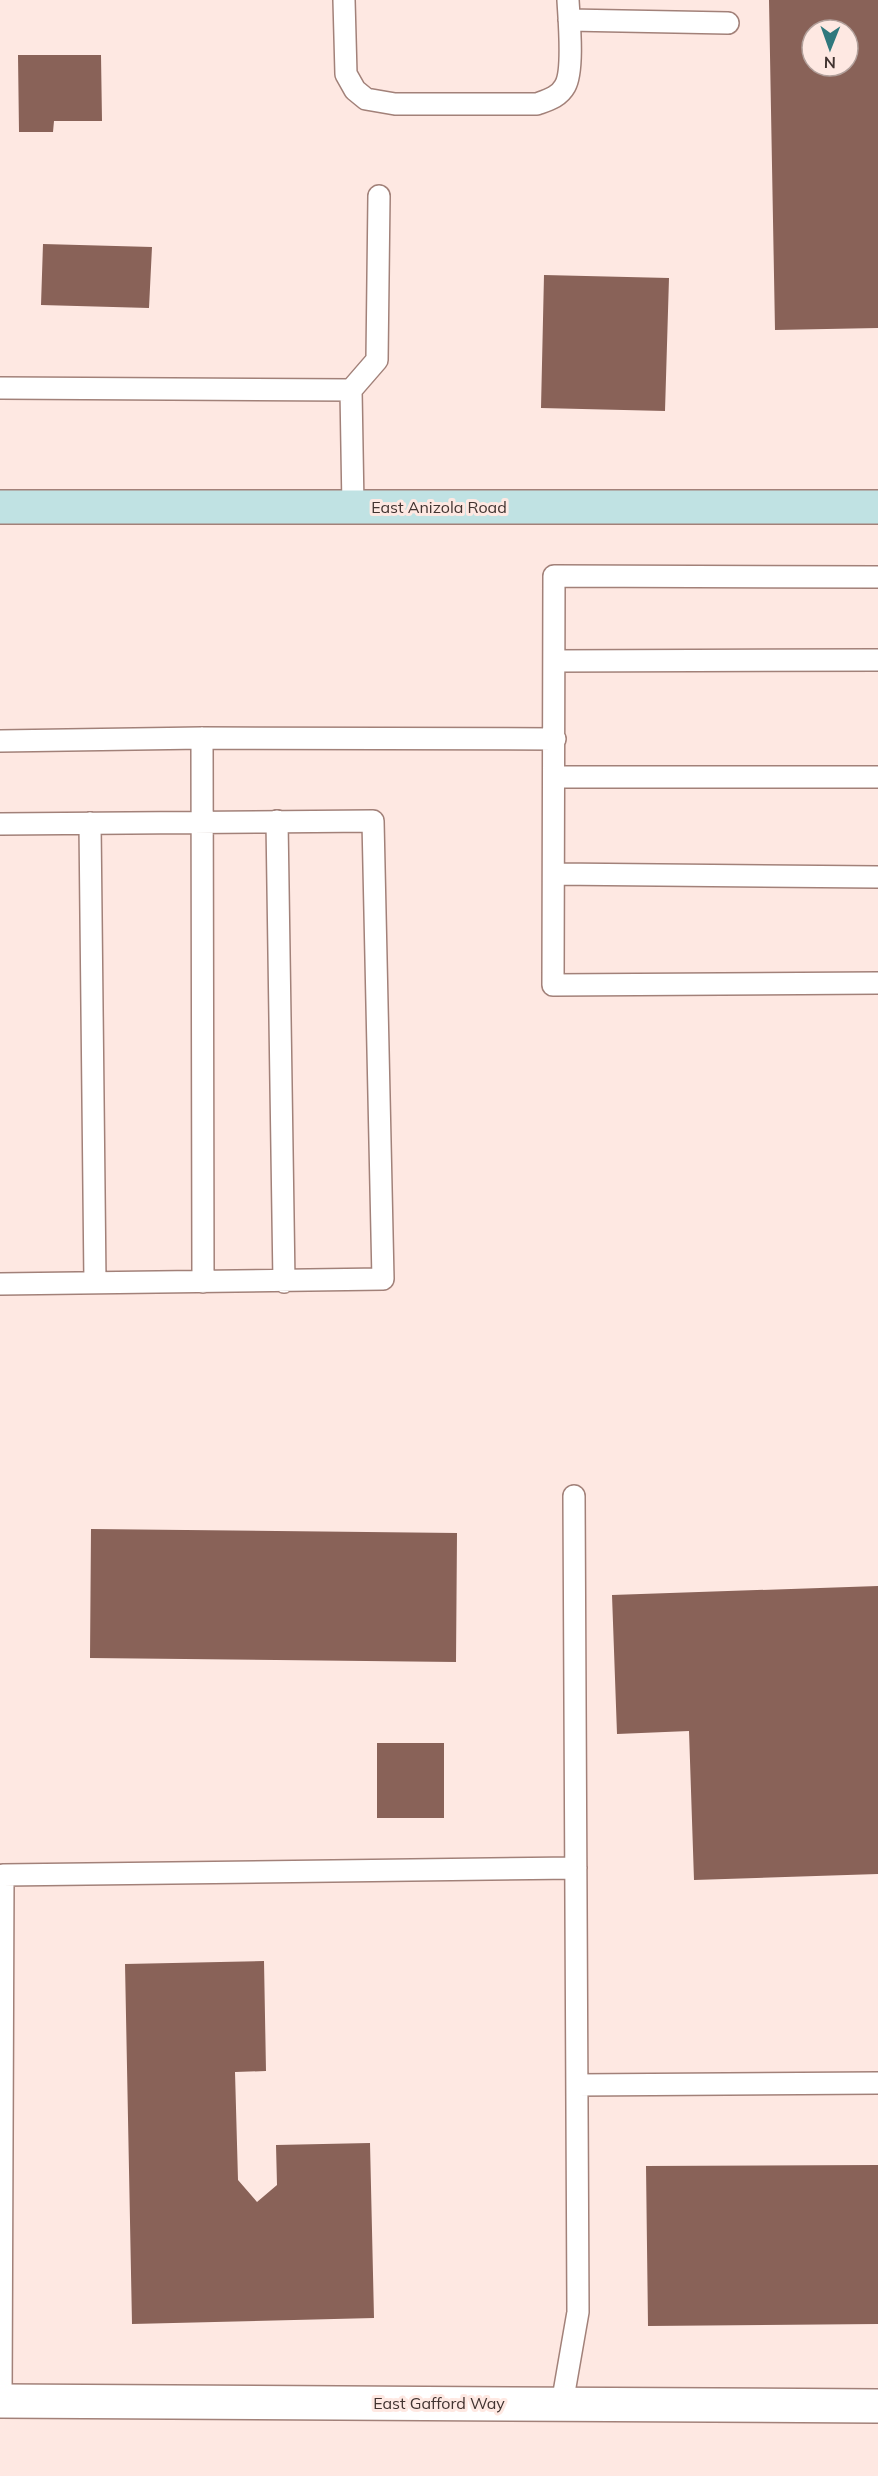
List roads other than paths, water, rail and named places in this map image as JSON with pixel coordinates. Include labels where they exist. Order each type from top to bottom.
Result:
[{"type":"street","name":"East Anizola Road","points":[[0,507],[878,507]]},
{"type":"street","name":"East Gafford Way","points":[[0,2401],[878,2406]]},
{"type":"lane","points":[[344,0],[346,74],[355,90],[366,99],[395,104],[537,104],[554,98],[566,86],[569,59],[568,10],[728,23]]},
{"type":"lane","points":[[353,507],[351,390],[377,360],[380,196]]},
{"type":"lane","points":[[0,388],[351,390]]},
{"type":"lane","points":[[878,577],[554,576],[553,985],[878,984]]},
{"type":"lane","points":[[554,661],[878,660]]},
{"type":"lane","points":[[0,741],[202,738],[555,739]]},
{"type":"lane","points":[[202,738],[203,1282]]},
{"type":"lane","points":[[555,777],[878,777]]},
{"type":"lane","points":[[0,824],[373,820],[383,1267],[383,1279],[0,1284]]},
{"type":"lane","points":[[277,821],[284,1282]]},
{"type":"lane","points":[[90,823],[94,1283]]},
{"type":"lane","points":[[554,874],[878,877]]},
{"type":"lane","points":[[562,2404],[578,2312],[574,1496]]},
{"type":"lane","points":[[0,2401],[3,1875],[576,1868]]},
{"type":"lane","points":[[577,2085],[878,2083]]}]
